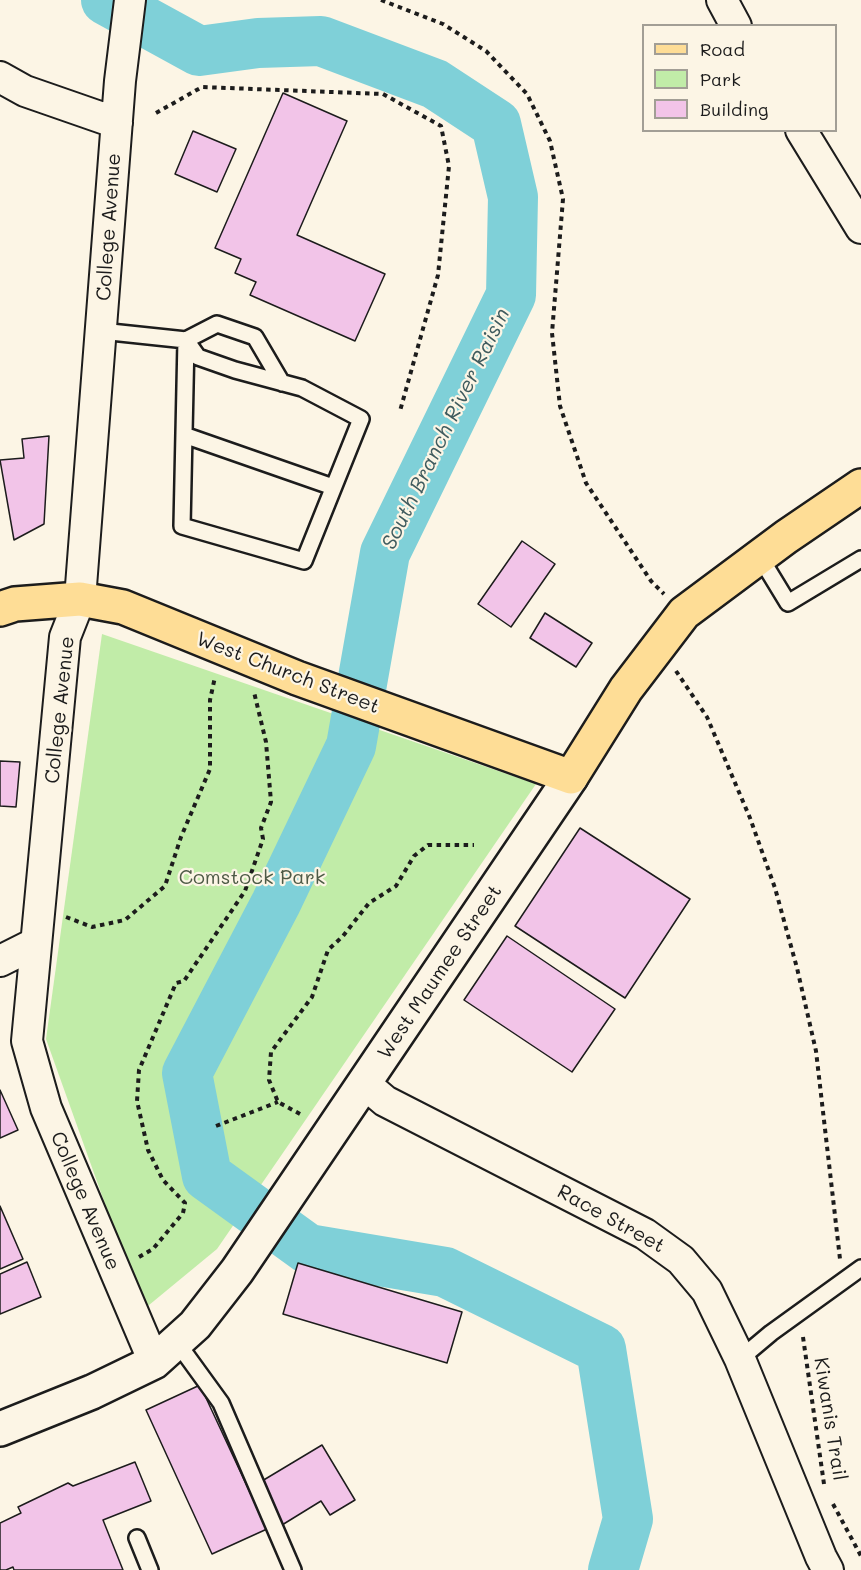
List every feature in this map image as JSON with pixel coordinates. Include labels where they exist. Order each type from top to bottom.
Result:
[{"type":"main road","name":"West Maumee Street","points":[[571,777],[626,689],[684,613],[861,486]]},
{"type":"main road","name":"West Church Street","points":[[0,609],[15,604],[80,599],[123,607],[297,678],[571,777]]},
{"type":"street","name":"College Avenue","points":[[130,0],[120,81],[80,599],[65,637],[27,1041],[46,1108],[165,1352]]},
{"type":"street","points":[[722,0],[735,24]]},
{"type":"street","points":[[0,77],[26,91],[117,123]]},
{"type":"street","points":[[802,132],[861,228]]},
{"type":"street","name":"West Maumee Street","points":[[0,1429],[92,1392],[165,1352],[195,1325],[237,1271],[571,777]]},
{"type":"street","points":[[0,961],[36,943]]},
{"type":"street","name":"Race Street","points":[[365,1084],[385,1101],[645,1234],[681,1260],[707,1291],[740,1359],[820,1557],[828,1570]]},
{"type":"lane","points":[[101,331],[186,340],[217,324],[255,338],[282,383]]},
{"type":"lane","points":[[186,340],[198,357],[235,370],[302,388],[361,419],[304,561],[182,526],[186,340]]},
{"type":"lane","points":[[184,435],[333,487]]},
{"type":"lane","points":[[760,557],[788,603],[861,559]]},
{"type":"lane","points":[[740,1359],[771,1333],[861,1268]]},
{"type":"lane","points":[[165,1352],[221,1403],[293,1570]]},
{"type":"lane","points":[[137,1538],[150,1570]]},
{"type":"path","points":[[156,113],[202,87],[383,94],[441,126],[449,166],[438,274],[400,411]]},
{"type":"path","points":[[66,917],[92,927],[125,920],[165,886],[181,837],[210,769],[210,700],[215,676]]},
{"type":"path","points":[[139,1257],[153,1249],[183,1213],[185,1203],[163,1180],[148,1150],[137,1101],[139,1070],[176,983],[184,981],[244,891],[263,839],[261,828],[271,802],[266,742],[254,686]]},
{"type":"path","points":[[300,1114],[278,1102],[269,1080],[271,1052],[312,997],[328,950],[343,936],[369,903],[396,886],[414,855],[428,845],[474,845]]},
{"type":"path","points":[[216,1126],[278,1102]]},
{"type":"path","name":"Kiwanis Trail","points":[[808,1330],[802,1339],[825,1489]]},
{"type":"path","name":"Kiwanis Trail","points":[[830,1499],[861,1556]]},
{"type":"green space","name":"Comstock Park","points":[[102,634],[536,784],[217,1249],[143,1310],[46,1039]]},
{"type":"building","points":[[283,93],[347,121],[297,235],[385,274],[355,341],[250,295],[256,282],[235,273],[241,259],[215,248]]},
{"type":"building","points":[[193,131],[236,149],[217,192],[175,174]]},
{"type":"building","points":[[49,436],[44,524],[14,540],[0,460],[24,458],[22,439]]},
{"type":"building","points":[[522,541],[555,564],[511,627],[478,604]]},
{"type":"building","points":[[545,613],[592,643],[576,667],[530,638]]},
{"type":"building","points":[[0,761],[20,762],[16,807],[0,806]]},
{"type":"building","points":[[580,828],[690,899],[625,998],[515,926]]},
{"type":"building","points":[[507,936],[615,1009],[572,1072],[464,1000]]},
{"type":"building","points":[[0,1090],[18,1130],[0,1138]]},
{"type":"building","points":[[0,1206],[23,1259],[0,1269]]},
{"type":"building","points":[[27,1262],[41,1297],[0,1314],[0,1274]]},
{"type":"building","points":[[298,1263],[462,1312],[447,1363],[283,1314]]},
{"type":"building","points":[[200,1385],[267,1529],[212,1554],[146,1410]]},
{"type":"building","points":[[322,1445],[355,1500],[330,1515],[321,1501],[282,1525],[257,1484]]},
{"type":"building","points":[[135,1462],[151,1501],[103,1520],[123,1570],[14,1570],[13,1567],[0,1570],[0,1523],[21,1513],[18,1507],[68,1483],[73,1486]]},
{"type":"waterway","name":"South Branch River Raisin","points":[[106,0],[199,51],[258,43],[321,41],[435,84],[496,124],[513,197],[511,295],[385,553],[351,746],[276,903],[187,1073],[207,1176],[308,1249],[445,1272],[601,1349],[628,1519],[613,1570]]}]
